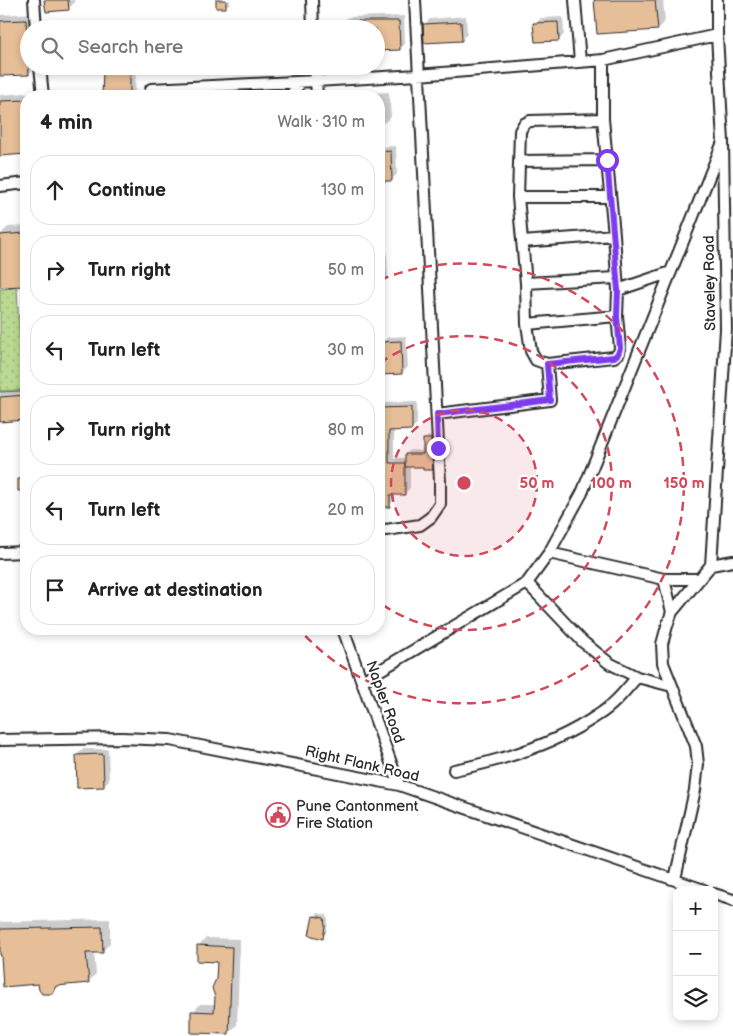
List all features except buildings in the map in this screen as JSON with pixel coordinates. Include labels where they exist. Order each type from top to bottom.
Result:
[{"type":"street","points":[[34,0],[35,20]]},
{"type":"street","points":[[312,0],[313,20]]},
{"type":"street","points":[[385,530],[420,524],[432,517],[440,504],[415,0]]},
{"type":"street","points":[[575,0],[580,62]]},
{"type":"street","name":"Staveley Road","points":[[711,564],[726,329],[723,142],[717,0]]},
{"type":"street","points":[[151,89],[418,75],[602,60],[718,35]]},
{"type":"street","points":[[602,60],[603,119],[614,235],[620,348],[618,354],[614,357],[547,364],[536,360],[532,351],[527,324],[526,283],[518,197],[520,131],[524,124],[530,121],[603,119]]},
{"type":"street","points":[[41,75],[42,90]]},
{"type":"street","points":[[316,75],[317,90]]},
{"type":"street","points":[[295,90],[301,82]]},
{"type":"street","points":[[362,681],[527,583],[549,553],[582,493],[723,142]]},
{"type":"street","points":[[519,161],[607,160]]},
{"type":"street","points":[[0,186],[20,184]]},
{"type":"street","points":[[518,197],[610,197]]},
{"type":"street","points":[[522,242],[614,235]]},
{"type":"street","points":[[618,290],[671,272]]},
{"type":"street","points":[[526,283],[616,278]]},
{"type":"street","points":[[527,324],[617,316]]},
{"type":"street","points":[[437,414],[550,400],[547,364]]},
{"type":"street","points":[[0,553],[20,552]]},
{"type":"street","points":[[549,553],[664,579],[699,579]]},
{"type":"street","points":[[674,879],[695,790],[698,764],[696,746],[663,663],[662,644],[666,626],[672,612],[711,564],[733,561]]},
{"type":"street","points":[[664,579],[672,612]]},
{"type":"street","points":[[527,583],[583,642],[608,663],[637,677],[672,686]]},
{"type":"street","name":"Napler Road","points":[[345,635],[399,785]]},
{"type":"street","points":[[454,770],[482,764],[524,751],[576,728],[600,715],[617,700],[637,677]]},
{"type":"street","name":"Right Flank Road","points":[[0,740],[122,738],[170,740],[399,785],[693,886]]},
{"type":"street","points":[[718,895],[733,900]]},
{"type":"green space","points":[[17,288],[20,391],[0,392],[0,289]]},
{"type":"place","name":"Pune Cantonment Fire Station","points":[[278,815]]},
{"type":"route","points":[[438,448],[437,414],[550,400],[547,364],[614,357],[618,354],[620,348],[617,316],[618,290],[607,160]]}]
